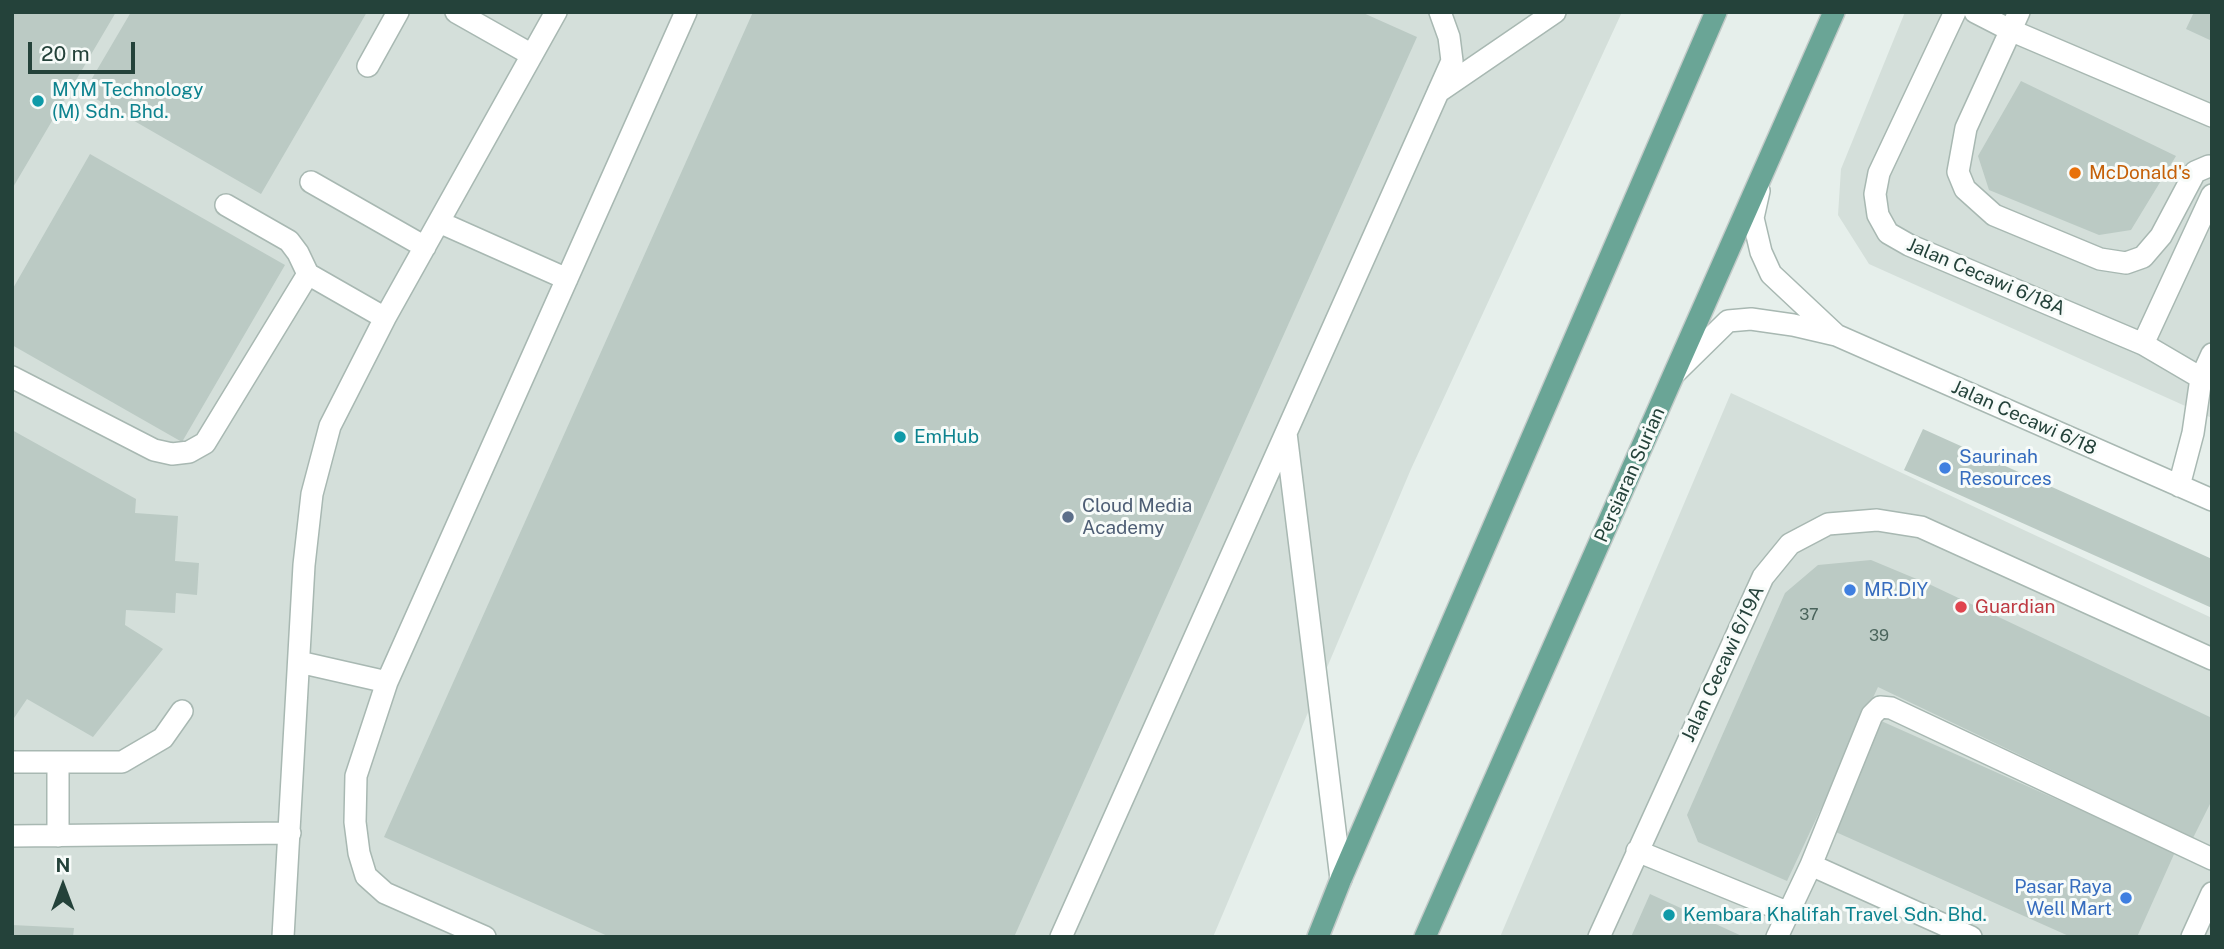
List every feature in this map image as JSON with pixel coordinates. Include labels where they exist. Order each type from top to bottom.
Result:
[{"type":"main road","points":[[1318,937],[1340,880],[1717,12]]},
{"type":"main road","name":"Persiaran Surian","points":[[1425,937],[1834,12]]},
{"type":"street","points":[[368,66],[398,12]]},
{"type":"street","points":[[456,12],[532,55]]},
{"type":"street","points":[[283,937],[304,565],[312,494],[330,426],[386,318],[556,12]]},
{"type":"street","points":[[485,937],[385,893],[366,876],[359,853],[355,822],[356,776],[387,682],[686,12]]},
{"type":"street","points":[[1061,937],[1452,61],[1449,37],[1440,12]]},
{"type":"street","points":[[1438,92],[1555,12]]},
{"type":"street","name":"Jalan Cecawi 6/18A","points":[[1955,12],[1879,173],[1875,194],[1878,215],[1888,233],[1909,246],[2143,344],[2200,378]]},
{"type":"street","points":[[1975,12],[2014,21],[2212,116]]},
{"type":"street","points":[[2014,21],[1966,128],[1958,172],[1965,189],[1994,215],[2100,259],[2126,263],[2143,257],[2161,236],[2195,172],[2211,170]]},
{"type":"street","name":"Jalan Cecawi 6/18","points":[[1764,169],[1753,218],[1761,252],[1771,274],[1836,335]]},
{"type":"street","points":[[311,182],[425,247]]},
{"type":"street","points":[[2143,344],[2212,195]]},
{"type":"street","points":[[226,205],[289,241],[308,274],[386,318]]},
{"type":"street","points":[[439,222],[567,279]]},
{"type":"street","points":[[12,377],[154,450],[172,454],[190,452],[205,443],[308,274]]},
{"type":"street","name":"Jalan Cecawi 6/18","points":[[1676,372],[1728,321],[1751,319],[1836,335],[2212,500]]},
{"type":"street","points":[[2179,486],[2193,433],[2200,378],[2212,354]]},
{"type":"street","points":[[1286,433],[1340,880]]},
{"type":"street","name":"Jalan Cecawi 6/19A","points":[[1599,937],[1763,577],[1790,544],[1828,524],[1877,520],[1921,527],[2212,659]]},
{"type":"street","points":[[299,662],[387,682]]},
{"type":"street","points":[[1777,937],[1811,865],[1872,715],[1880,707],[1891,708],[2212,859]]},
{"type":"street","points":[[12,761],[122,762],[163,738],[182,711]]},
{"type":"street","points":[[58,762],[58,836]]},
{"type":"street","points":[[12,836],[290,833]]},
{"type":"street","points":[[1637,851],[1789,913]]},
{"type":"street","points":[[1811,865],[1971,937]]},
{"type":"street","points":[[2192,937],[2207,914],[2212,893]]},
{"type":"shaded area","points":[[12,12],[1622,12],[1411,469],[1213,937],[12,937]]},
{"type":"shaded area","points":[[1905,12],[2212,12],[2212,418],[1869,264],[1838,215],[1841,169]]},
{"type":"shaded area","points":[[1731,393],[2212,618],[2212,937],[1500,937]]},
{"type":"building","name":"MYM Technology (M) Sdn. Bhd.","points":[[12,12],[116,12],[12,189]]},
{"type":"building","points":[[131,12],[367,12],[261,194],[84,92]]},
{"type":"building","name":"EmHub","points":[[753,12],[1361,12],[1417,37],[1014,937],[610,937],[384,837]]},
{"type":"building","points":[[2194,12],[2212,12],[2212,41],[2186,29]]},
{"type":"building","name":"McDonald's","points":[[2021,81],[2176,156],[2131,230],[2099,235],[1989,190],[1978,156]]},
{"type":"building","points":[[90,154],[285,265],[182,442],[12,345],[12,290]]},
{"type":"building","points":[[1923,429],[2212,559],[2212,608],[1904,470]]},
{"type":"building","points":[[12,430],[136,499],[135,513],[178,516],[175,561],[199,563],[197,595],[176,593],[175,613],[126,610],[125,625],[163,649],[93,737],[27,699],[12,721]]},
{"type":"building","points":[[1871,560],[1931,585],[2212,718],[2212,800],[2193,838],[1878,687],[1787,881],[1698,842],[1687,815],[1785,593],[1818,565]]},
{"type":"building","points":[[1879,720],[2175,852],[2137,937],[2071,937],[1829,829]]},
{"type":"building","name":"Kembara Khalifah Travel Sdn. Bhd.","points":[[1650,894],[1744,937],[1631,937]]},
{"type":"building","points":[[12,925],[74,928],[73,937],[12,937]]},
{"type":"place","name":"MYM Technology (M) Sdn. Bhd.","points":[[38,101]]},
{"type":"place","name":"McDonald's","points":[[2075,173]]},
{"type":"place","name":"EmHub","points":[[900,437]]},
{"type":"place","name":"Saurinah Resources","points":[[1945,468]]},
{"type":"place","name":"Cloud Media Academy","points":[[1068,517]]},
{"type":"place","name":"MR.DIY","points":[[1850,590]]},
{"type":"place","name":"Guardian","points":[[1961,607]]},
{"type":"place","name":"Pasar Raya Well Mart","points":[[2126,898]]},
{"type":"place","name":"Kembara Khalifah Travel Sdn. Bhd.","points":[[1669,915]]}]
